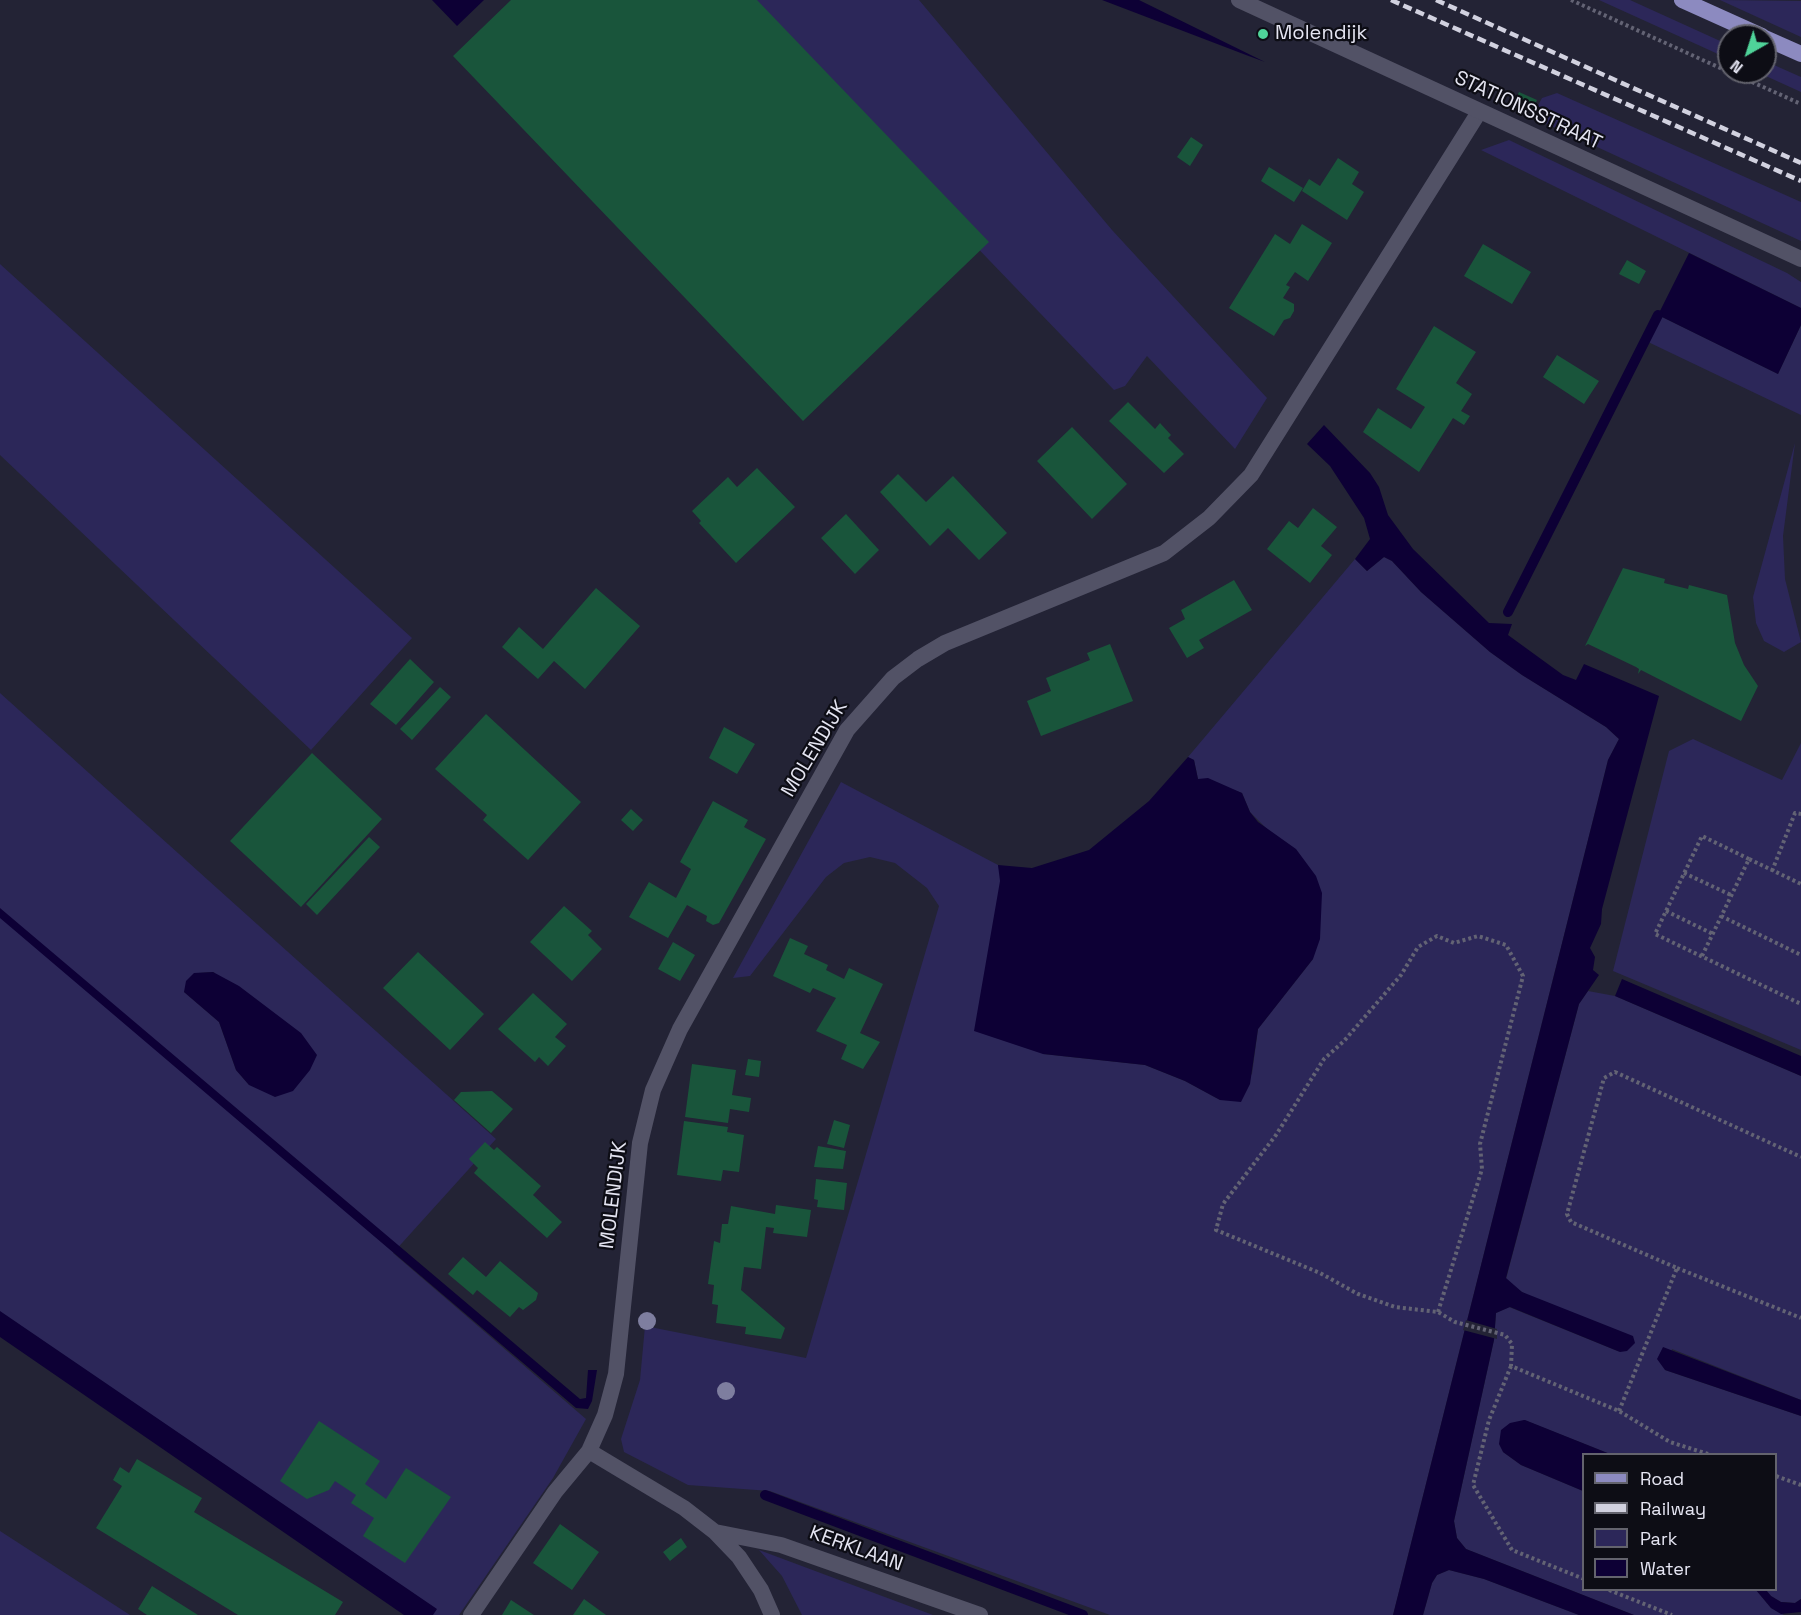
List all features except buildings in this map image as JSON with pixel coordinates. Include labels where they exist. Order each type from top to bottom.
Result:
[{"type":"main road","points":[[1682,0],[1735,24]]},
{"type":"main road","points":[[1777,43],[1801,54]]},
{"type":"street","name":"STATIONSSTRAAT","points":[[1239,0],[1801,259]]},
{"type":"street","name":"MOLENDIJK","points":[[471,1615],[555,1492],[589,1451],[605,1415],[616,1374],[640,1143],[653,1090],[680,1029],[847,730],[893,678],[918,659],[945,644],[1164,553],[1209,518],[1251,476],[1479,112]]},
{"type":"street","points":[[589,1451],[684,1508],[716,1532],[739,1557],[761,1590],[772,1615]]},
{"type":"street","name":"KERKLAAN","points":[[716,1532],[782,1545],[980,1615]]},
{"type":"path","points":[[1570,0],[1717,67]]},
{"type":"path","points":[[1756,84],[1801,104]]},
{"type":"path","points":[[1772,871],[1795,813],[1801,814]]},
{"type":"path","points":[[1801,884],[1702,836],[1655,934],[1801,1004]]},
{"type":"path","points":[[1702,956],[1749,859]]},
{"type":"path","points":[[1684,873],[1731,895]]},
{"type":"path","points":[[1666,911],[1713,934]]},
{"type":"path","points":[[1721,916],[1801,955]]},
{"type":"path","points":[[1438,1312],[1482,1169],[1480,1144],[1523,976],[1506,945],[1478,936],[1454,943],[1437,936],[1418,947],[1401,975],[1344,1041],[1324,1059],[1276,1135],[1223,1204],[1216,1230],[1320,1273],[1358,1294],[1395,1307],[1438,1312],[1455,1322],[1505,1335],[1512,1344],[1511,1366],[1489,1420],[1473,1485],[1512,1550],[1582,1578]]},
{"type":"path","points":[[1801,1157],[1615,1072],[1604,1078],[1567,1214],[1571,1222],[1801,1318]]},
{"type":"path","points":[[1619,1411],[1677,1268]]},
{"type":"path","points":[[1511,1366],[1619,1411],[1670,1442],[1702,1453]]},
{"type":"path","points":[[1777,1476],[1801,1485]]},
{"type":"path","points":[[1612,1591],[1672,1615]]},
{"type":"green space","points":[[739,0],[919,0],[1112,230],[1267,398],[1235,449],[1147,356],[1125,386],[1114,390]]},
{"type":"green space","points":[[1599,0],[1630,0],[1717,40],[1717,54]]},
{"type":"green space","points":[[1720,0],[1801,1],[1801,37],[1777,24]]},
{"type":"green space","points":[[1777,66],[1801,77],[1801,92],[1777,81]]},
{"type":"green space","points":[[1557,93],[1801,202],[1801,241],[1532,117],[1542,98]]},
{"type":"green space","points":[[1509,140],[1787,273],[1801,282],[1801,308],[1481,150]]},
{"type":"green space","points":[[0,264],[412,638],[311,750],[0,455]]},
{"type":"green space","points":[[1658,315],[1778,374],[1801,325],[1801,415],[1646,341]]},
{"type":"green space","points":[[1795,443],[1783,536],[1785,579],[1801,642],[1784,652],[1764,641],[1756,623],[1753,597]]},
{"type":"green space","points":[[1384,557],[1392,561],[1421,592],[1490,652],[1522,675],[1606,727],[1619,739],[1608,760],[1393,1615],[1110,1615],[770,1491],[688,1485],[624,1452],[621,1439],[640,1380],[645,1326],[806,1358],[939,906],[927,888],[895,863],[870,857],[844,863],[826,877],[750,976],[733,978],[841,782],[998,865],[1043,1054],[1145,1065],[1185,1081],[1220,1100],[1252,1074],[1258,1029],[1313,959],[1270,832],[1250,812],[1242,793],[1198,779],[1194,760],[1188,757],[1355,559],[1367,571]]},
{"type":"green space","points":[[0,693],[496,1139],[393,1253],[586,1419],[553,1478],[459,1615],[405,1615],[0,1332]],"holes":[[[214,972],[249,1085],[236,1070],[219,1022],[184,992],[199,973]]]},
{"type":"green space","points":[[1693,739],[1782,780],[1801,743],[1801,1050],[1613,971],[1669,751]]},
{"type":"green space","points":[[1588,991],[1615,996],[1801,1076],[1801,1400],[1672,1349],[1665,1370],[1801,1416],[1801,1599],[1795,1603],[1781,1602],[1767,1591],[1777,1591],[1777,1453],[1607,1453],[1524,1420],[1503,1452],[1521,1465],[1582,1491],[1582,1591],[1757,1591],[1771,1608],[1784,1615],[1634,1615],[1466,1549],[1457,1538],[1454,1521],[1494,1340],[1496,1313],[1509,1307],[1620,1352],[1514,1287],[1506,1279],[1579,1004]]},
{"type":"green space","points":[[0,1531],[130,1615],[0,1615]]},
{"type":"green space","points":[[759,1550],[933,1615],[802,1615],[782,1576]]},
{"type":"green space","points":[[1449,1570],[1484,1579],[1579,1615],[1423,1615],[1432,1583],[1437,1575]]},
{"type":"water","points":[[432,0],[484,0],[457,26]]},
{"type":"water","points":[[1102,0],[1139,0],[1265,62],[1246,55]]},
{"type":"water","points":[[1689,253],[1801,308],[1801,325],[1778,374],[1658,315]]},
{"type":"water","points":[[1324,425],[1370,473],[1379,487],[1388,515],[1413,549],[1489,623],[1512,624],[1508,635],[1563,675],[1576,680],[1584,664],[1659,696],[1602,909],[1601,924],[1590,948],[1595,957],[1593,970],[1599,975],[1579,1004],[1506,1278],[1522,1292],[1633,1336],[1635,1343],[1627,1351],[1620,1352],[1510,1307],[1496,1313],[1494,1340],[1454,1521],[1457,1538],[1466,1549],[1634,1615],[1579,1615],[1484,1579],[1449,1570],[1437,1575],[1432,1583],[1423,1615],[1393,1615],[1608,760],[1619,739],[1606,727],[1522,675],[1490,652],[1421,592],[1392,561],[1384,557],[1367,571],[1355,559],[1370,539],[1364,518],[1330,466],[1307,444]]},
{"type":"water","points":[[1188,757],[1194,760],[1198,779],[1208,778],[1242,793],[1250,812],[1258,822],[1296,849],[1316,876],[1322,893],[1320,939],[1313,959],[1258,1029],[1250,1084],[1241,1102],[1220,1100],[1185,1081],[1145,1065],[1043,1054],[974,1031],[1000,881],[998,865],[1032,868],[1089,850],[1149,801]]},
{"type":"water","points":[[0,908],[580,1399],[586,1398],[588,1370],[597,1370],[592,1401],[588,1409],[576,1408],[0,918]]},
{"type":"water","points":[[213,972],[239,986],[301,1033],[317,1055],[310,1070],[293,1091],[275,1097],[249,1085],[236,1070],[219,1022],[184,992],[186,981],[194,973]]},
{"type":"water","points":[[1622,979],[1801,1056],[1801,1076],[1615,996]]},
{"type":"water","points":[[0,1311],[437,1609],[433,1615],[404,1615],[0,1337]]},
{"type":"water","points":[[1663,1347],[1801,1400],[1801,1416],[1665,1370],[1657,1359]]},
{"type":"water","points":[[1524,1420],[1607,1453],[1582,1453],[1582,1491],[1521,1465],[1503,1452],[1499,1444],[1501,1430],[1510,1423]]},
{"type":"water","points":[[1757,1591],[1767,1591],[1781,1602],[1795,1603],[1801,1599],[1801,1612],[1781,1614],[1771,1608]]},
{"type":"pier","points":[[1466,1320],[1497,1329],[1497,1339],[1463,1330]]},
{"type":"waterway","points":[[1508,612],[1658,315]]},
{"type":"waterway","points":[[765,1495],[1083,1615]]},
{"type":"railway","points":[[1391,0],[1801,181]]},
{"type":"railway","points":[[1436,0],[1801,163]]},
{"type":"place","name":"Molendijk","points":[[1263,34]]}]
